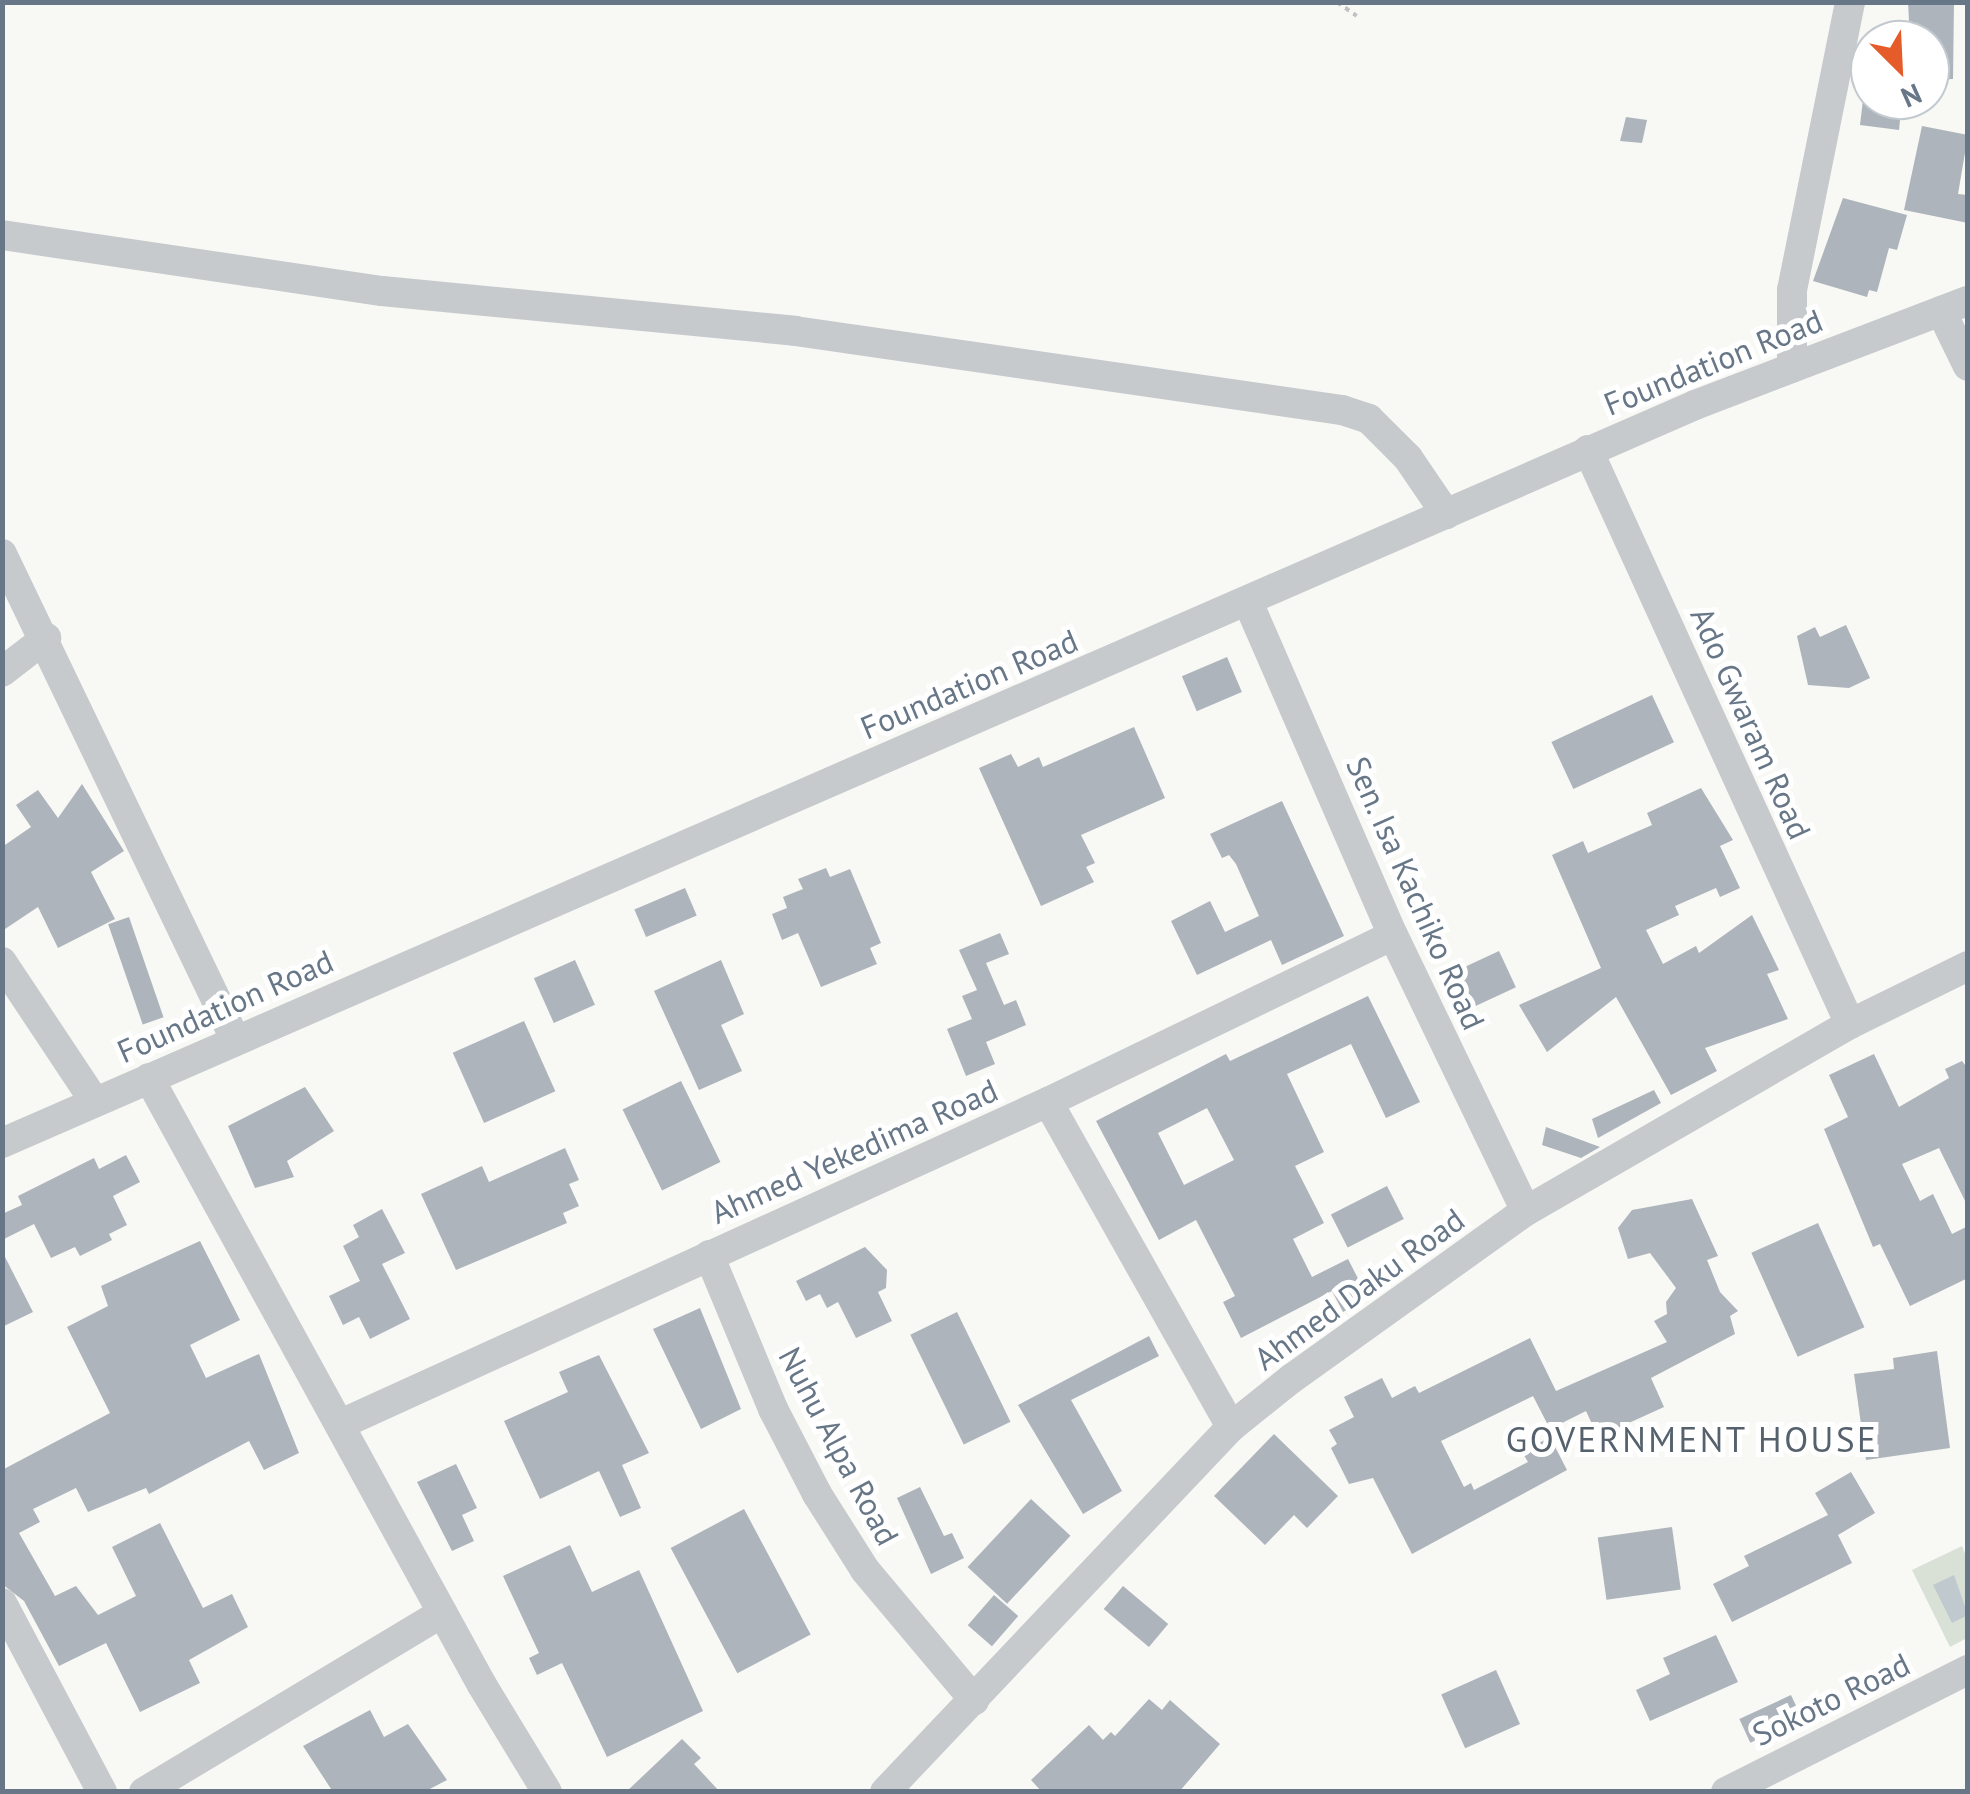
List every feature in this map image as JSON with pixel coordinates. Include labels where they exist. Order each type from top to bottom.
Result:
[{"type":"street","points":[[1792,368],[1792,290],[1850,2]]},
{"type":"street","points":[[2,235],[382,291],[795,330],[1342,410],[1369,420],[1408,458],[1446,514]]},
{"type":"street","points":[[1954,306],[1968,366]]},
{"type":"street","name":"Foundation Road","points":[[2,1143],[1248,602],[1588,450],[1954,306]]},
{"type":"street","name":"Ado Gwaram Road","points":[[1588,450],[1850,1024]]},
{"type":"street","points":[[2,554],[46,638],[235,1039]]},
{"type":"street","name":"Sen. Isa Kachiko Road","points":[[1248,602],[1393,935],[1526,1211]]},
{"type":"street","points":[[2,672],[46,638]]},
{"type":"street","name":"Ahmed Yekedima Road","points":[[341,1424],[1048,1102],[1393,935]]},
{"type":"street","points":[[2,962],[95,1102]]},
{"type":"street","name":"Ahmed Daku Road","points":[[885,1792],[1231,1427],[1526,1211],[1850,1024],[1968,966]]},
{"type":"street","points":[[150,1078],[442,1613],[547,1792]]},
{"type":"street","points":[[1048,1102],[1231,1427]]},
{"type":"street","name":"Nuhu Alpa Road","points":[[708,1255],[773,1409],[818,1494],[864,1570],[974,1700]]},
{"type":"street","points":[[2,1604],[102,1792]]},
{"type":"street","points":[[144,1792],[442,1613]]},
{"type":"street","name":"Sokoto Road","points":[[1726,1792],[1968,1670]]},
{"type":"path","points":[[1336,2],[1357,16]]},
{"type":"shaded area","points":[[1962,1546],[1967,1559],[1967,1638],[1950,1647],[1912,1570]]},
{"type":"shaded area","points":[[1954,1575],[1968,1615],[1952,1623],[1933,1585]]},
{"type":"building","points":[[1908,2],[1954,2],[1953,79],[1950,79],[1950,20],[1909,20]]},
{"type":"building","points":[[1626,117],[1647,120],[1642,143],[1620,141]]},
{"type":"building","points":[[1861,120],[1900,120],[1899,130],[1860,125]]},
{"type":"building","points":[[1922,126],[1968,135],[1958,194],[1968,195],[1968,223],[1904,210]]},
{"type":"building","points":[[1843,198],[1907,215],[1897,250],[1889,248],[1877,292],[1869,290],[1867,297],[1813,281]]},
{"type":"building","points":[[1846,625],[1870,678],[1849,688],[1808,685],[1797,636],[1815,627],[1820,637]]},
{"type":"building","points":[[1227,657],[1242,692],[1197,711],[1182,676]]},
{"type":"building","points":[[1652,695],[1674,742],[1573,789],[1551,742]]},
{"type":"building","points":[[1134,727],[1165,798],[1081,835],[1095,863],[1086,867],[1094,882],[1041,906],[979,768],[1011,754],[1018,767],[1039,757],[1043,767]]},
{"type":"building","points":[[82,784],[124,851],[91,872],[115,919],[58,948],[38,907],[2,931],[2,847],[31,827],[16,805],[38,790],[58,818]]},
{"type":"building","points":[[1701,788],[1733,840],[1720,846],[1740,888],[1720,897],[1716,888],[1675,906],[1679,915],[1646,930],[1663,964],[1696,946],[1699,953],[1752,915],[1779,970],[1767,974],[1788,1019],[1705,1048],[1717,1071],[1671,1095],[1616,997],[1547,1052],[1519,1005],[1601,968],[1552,855],[1583,841],[1588,853],[1652,825],[1647,813]]},
{"type":"building","points":[[1282,801],[1344,936],[1282,965],[1271,940],[1197,975],[1171,921],[1210,901],[1225,932],[1259,916],[1236,864],[1229,855],[1222,858],[1210,834]]},
{"type":"building","points":[[826,868],[830,877],[850,869],[881,943],[870,948],[877,964],[821,987],[798,933],[782,940],[772,914],[787,908],[783,897],[803,889],[798,879]]},
{"type":"building","points":[[685,888],[697,916],[646,937],[634,909]]},
{"type":"building","points":[[129,917],[164,1017],[143,1024],[108,924]]},
{"type":"building","points":[[1000,933],[1009,954],[986,963],[1004,1005],[1016,1000],[1026,1025],[986,1042],[995,1064],[966,1076],[947,1029],[972,1019],[962,996],[977,990],[959,950]]},
{"type":"building","points":[[1499,951],[1516,987],[1458,1014],[1441,978]]},
{"type":"building","points":[[575,960],[595,1005],[554,1023],[534,978]]},
{"type":"building","points":[[721,960],[744,1014],[721,1025],[742,1071],[699,1090],[654,991]]},
{"type":"building","points":[[1368,996],[1420,1102],[1386,1118],[1351,1044],[1287,1074],[1324,1152],[1295,1166],[1324,1223],[1293,1239],[1312,1277],[1348,1259],[1368,1298],[1343,1312],[1332,1291],[1241,1338],[1223,1302],[1235,1296],[1196,1220],[1159,1240],[1096,1121],[1226,1054],[1230,1061]],"holes":[[[1207,1108],[1234,1160],[1184,1185],[1158,1133]]]},
{"type":"building","points":[[524,1021],[555,1091],[484,1123],[453,1053]]},
{"type":"building","points":[[1874,1054],[1899,1107],[1949,1078],[1945,1069],[1962,1061],[1968,1069],[1968,1207],[1939,1148],[1902,1164],[1920,1201],[1933,1194],[1952,1234],[1968,1226],[1968,1278],[1910,1306],[1880,1244],[1873,1247],[1824,1129],[1848,1117],[1829,1075]]},
{"type":"building","points":[[681,1081],[720,1162],[662,1190],[623,1109]]},
{"type":"building","points":[[305,1087],[334,1131],[287,1161],[294,1177],[255,1188],[228,1126]]},
{"type":"building","points":[[1654,1090],[1661,1103],[1598,1138],[1592,1119]]},
{"type":"building","points":[[1546,1127],[1600,1147],[1581,1158],[1542,1145]]},
{"type":"building","points":[[565,1148],[579,1180],[569,1184],[579,1206],[563,1213],[567,1223],[456,1270],[421,1194],[482,1166],[489,1182]]},
{"type":"building","points":[[126,1155],[140,1182],[113,1196],[127,1225],[109,1234],[112,1240],[80,1256],[75,1247],[51,1258],[34,1224],[2,1240],[2,1214],[22,1205],[18,1196],[94,1158],[99,1169]]},
{"type":"building","points":[[1387,1186],[1404,1219],[1348,1248],[1331,1215]]},
{"type":"building","points":[[1692,1199],[1718,1256],[1707,1260],[1720,1292],[1738,1311],[1730,1316],[1735,1334],[1651,1378],[1664,1407],[1598,1437],[1586,1411],[1550,1429],[1533,1396],[1441,1441],[1464,1487],[1471,1483],[1474,1490],[1528,1462],[1522,1452],[1550,1437],[1567,1470],[1412,1554],[1373,1478],[1349,1484],[1331,1448],[1337,1444],[1329,1430],[1354,1417],[1344,1397],[1382,1378],[1392,1398],[1415,1386],[1419,1393],[1530,1338],[1556,1391],[1667,1342],[1654,1321],[1667,1314],[1666,1302],[1676,1288],[1650,1253],[1628,1259],[1618,1228],[1632,1210]]},
{"type":"building","points":[[382,1209],[405,1253],[382,1264],[410,1319],[370,1339],[359,1317],[343,1325],[329,1296],[360,1281],[343,1246],[359,1237],[353,1225]]},
{"type":"building","points":[[1818,1223],[1864,1327],[1798,1357],[1751,1253]]},
{"type":"building","points":[[200,1241],[240,1320],[190,1345],[206,1378],[259,1354],[299,1453],[264,1470],[249,1441],[149,1494],[146,1488],[88,1512],[76,1488],[33,1509],[40,1522],[19,1533],[55,1596],[76,1586],[98,1615],[136,1596],[112,1547],[160,1523],[203,1608],[232,1594],[248,1627],[189,1660],[200,1683],[140,1712],[106,1643],[59,1666],[24,1601],[2,1584],[2,1470],[110,1413],[67,1327],[108,1306],[101,1286]]},
{"type":"building","points":[[865,1247],[887,1270],[886,1288],[878,1292],[892,1321],[856,1338],[838,1302],[827,1308],[820,1294],[806,1301],[796,1281]]},
{"type":"building","points":[[2,1251],[33,1312],[2,1327]]},
{"type":"building","points":[[700,1308],[741,1409],[701,1429],[653,1329]]},
{"type":"building","points":[[957,1312],[1010,1422],[964,1444],[910,1335]]},
{"type":"building","points":[[1149,1336],[1159,1356],[1071,1400],[1122,1491],[1083,1514],[1018,1405]]},
{"type":"building","points":[[1937,1351],[1950,1448],[1866,1460],[1854,1374],[1894,1369],[1893,1358]]},
{"type":"building","points":[[599,1355],[649,1453],[622,1465],[641,1508],[620,1517],[599,1471],[540,1499],[504,1421],[568,1392],[559,1372]]},
{"type":"building","points":[[1274,1434],[1338,1496],[1307,1528],[1294,1515],[1265,1545],[1214,1496]]},
{"type":"building","points":[[456,1464],[477,1508],[462,1515],[474,1541],[452,1551],[417,1482]]},
{"type":"building","points":[[1851,1472],[1875,1513],[1838,1535],[1852,1563],[1732,1622],[1713,1584],[1749,1566],[1744,1556],[1828,1515],[1815,1493]]},
{"type":"building","points":[[920,1487],[944,1536],[952,1533],[964,1558],[931,1574],[897,1498]]},
{"type":"building","points":[[1031,1499],[1070,1536],[1007,1604],[968,1567]]},
{"type":"building","points":[[744,1509],[811,1634],[737,1673],[671,1548]]},
{"type":"building","points":[[1672,1527],[1681,1589],[1606,1600],[1598,1537]]},
{"type":"building","points":[[570,1545],[592,1592],[639,1570],[703,1711],[607,1757],[562,1663],[537,1675],[529,1658],[539,1653],[503,1576]]},
{"type":"building","points":[[1123,1586],[1168,1624],[1149,1647],[1104,1609]]},
{"type":"building","points":[[994,1595],[1018,1616],[992,1646],[968,1625]]},
{"type":"building","points":[[1716,1635],[1738,1682],[1650,1721],[1636,1690],[1670,1674],[1663,1658]]},
{"type":"building","points":[[1496,1670],[1520,1724],[1465,1748],[1441,1694]]},
{"type":"building","points":[[1791,1695],[1802,1719],[1750,1743],[1739,1719]]},
{"type":"building","points":[[1149,1699],[1162,1710],[1170,1700],[1220,1744],[1179,1792],[1042,1792],[1031,1780],[1089,1725],[1103,1740],[1111,1732],[1115,1736]]},
{"type":"building","points":[[370,1710],[384,1737],[408,1724],[447,1780],[424,1792],[333,1792],[303,1746]]},
{"type":"building","points":[[682,1739],[701,1758],[694,1764],[720,1792],[626,1792]]},
{"type":"district","name":"GOVERNMENT HOUSE","points":[[1692,1439]]}]
